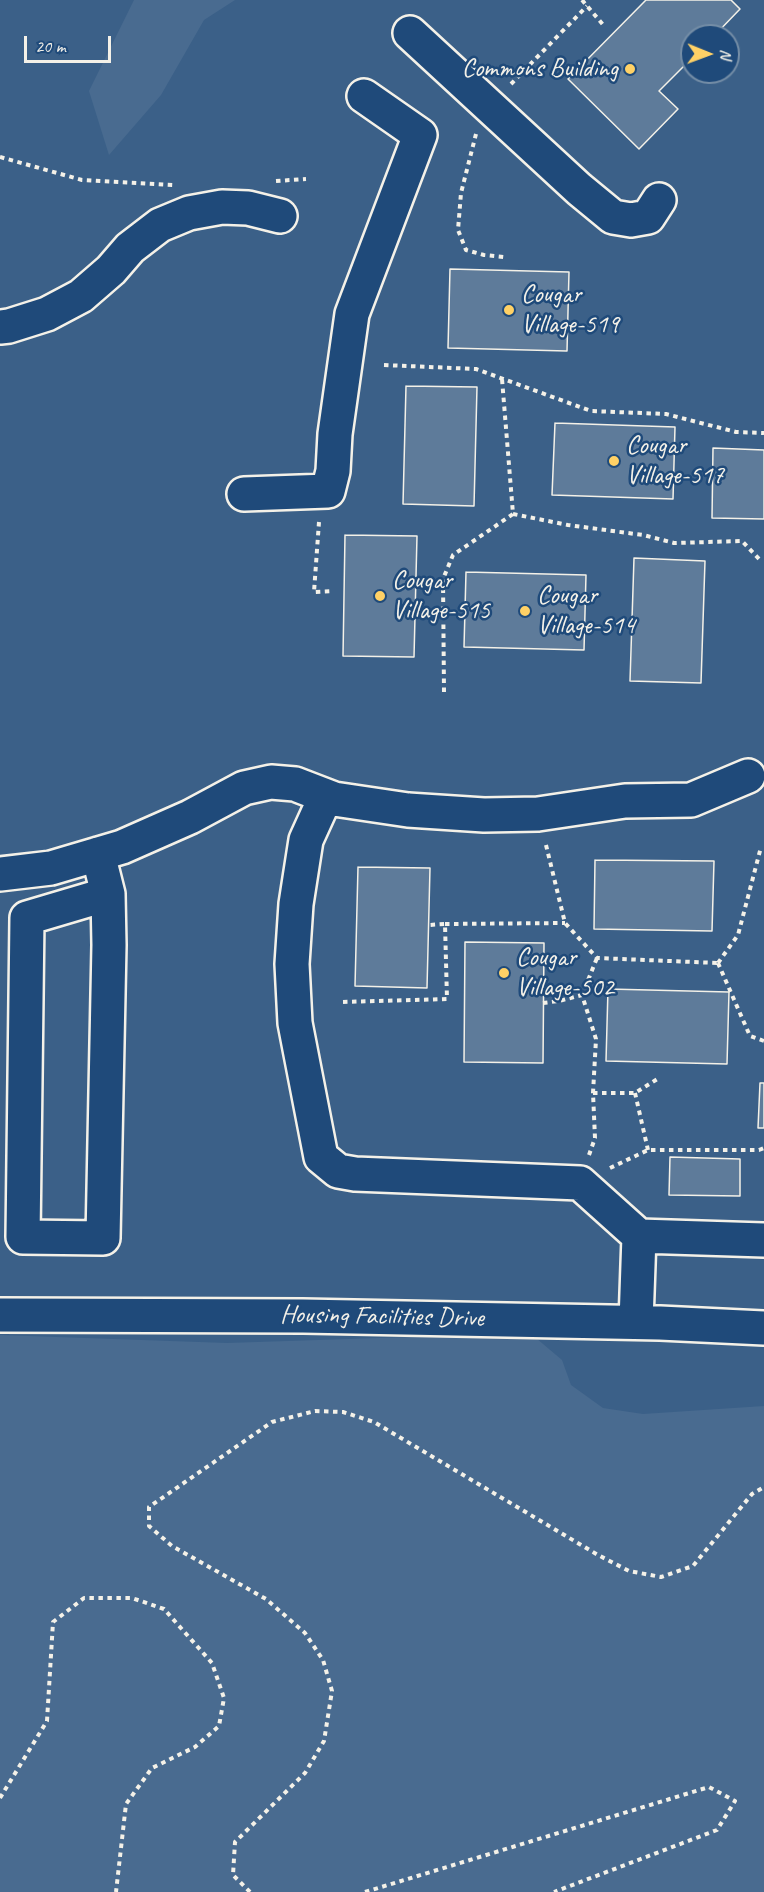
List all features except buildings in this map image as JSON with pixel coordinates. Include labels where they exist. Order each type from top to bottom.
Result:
[{"type":"street","points":[[410,33],[613,218],[632,220],[648,217],[660,200]]},
{"type":"street","points":[[244,494],[328,492],[333,471],[335,434],[352,314],[420,135],[364,96]]},
{"type":"street","points":[[0,327],[47,314],[81,296],[111,270],[130,248],[160,225],[189,213],[222,207],[248,208],[280,216]]},
{"type":"street","points":[[0,874],[51,867],[122,847],[180,821],[244,788],[271,782],[295,784],[334,799],[408,810],[484,815],[538,814],[625,801],[691,800],[748,776]]},
{"type":"street","points":[[326,796],[306,840],[296,904],[291,964],[295,1023],[321,1157],[338,1171],[355,1174],[580,1183],[639,1236],[764,1240]]},
{"type":"street","points":[[98,854],[108,894],[109,945],[103,1238],[23,1237],[27,918],[108,894]]},
{"type":"street","points":[[636,1323],[639,1236]]},
{"type":"street","name":"Housing Facilities Drive","points":[[0,1314],[303,1316],[764,1328]]},
{"type":"path","points":[[582,0],[605,27]]},
{"type":"path","points":[[0,157],[82,180],[181,186]]},
{"type":"path","points":[[272,181],[306,179]]},
{"type":"path","points":[[384,365],[476,369],[591,411],[666,414],[736,432],[764,433]]},
{"type":"path","points":[[502,379],[513,514]]},
{"type":"path","points":[[444,692],[443,579],[453,555],[513,514],[568,525],[644,535],[674,543],[742,540],[759,559]]},
{"type":"path","points":[[319,521],[314,592],[333,591]]},
{"type":"path","points":[[538,814],[565,923],[597,958],[718,963]]},
{"type":"path","points":[[718,963],[738,935],[761,847]]},
{"type":"path","points":[[429,925],[565,923]]},
{"type":"path","points":[[343,1002],[447,999],[445,924]]},
{"type":"path","points":[[580,1183],[594,1138],[593,1093],[596,1039],[582,995],[597,958]]},
{"type":"path","points":[[718,963],[750,1036],[764,1041]]},
{"type":"path","points":[[543,1003],[582,995]]},
{"type":"path","points":[[593,1093],[635,1093],[659,1078]]},
{"type":"path","points":[[635,1093],[648,1150]]},
{"type":"path","points":[[580,1183],[648,1150],[764,1149]]},
{"type":"path","points":[[250,1892],[233,1875],[235,1842],[305,1773],[324,1740],[332,1691],[323,1660],[305,1633],[266,1599],[172,1545],[149,1526],[149,1507],[272,1422],[315,1411],[343,1412],[374,1422],[598,1555],[629,1571],[661,1577],[693,1566],[752,1494],[764,1487]]},
{"type":"path","points":[[0,1798],[46,1721],[53,1622],[84,1598],[132,1598],[164,1609],[212,1663],[224,1698],[219,1726],[195,1747],[152,1768],[126,1804],[116,1892]]},
{"type":"path","points":[[365,1892],[709,1787],[735,1801],[717,1830],[554,1892]]},
{"type":"shaded area","points":[[0,0],[764,0],[764,1892],[0,1892]]},
{"type":"shaded area","points":[[134,0],[235,0],[204,20],[161,95],[109,155],[89,91]]},
{"type":"shaded area","points":[[530,1333],[562,1360],[571,1385],[603,1408],[643,1414],[764,1406],[764,1892],[0,1892],[0,1335],[227,1343]]},
{"type":"place","name":"Commons Building","points":[[630,69]]},
{"type":"place","name":"Cougar Village-519","points":[[509,310]]},
{"type":"place","name":"Cougar Village-517","points":[[614,461]]},
{"type":"place","name":"Cougar Village-515","points":[[380,596]]},
{"type":"place","name":"Cougar Village-514","points":[[525,611]]},
{"type":"place","name":"Cougar Village-502","points":[[504,973]]}]
